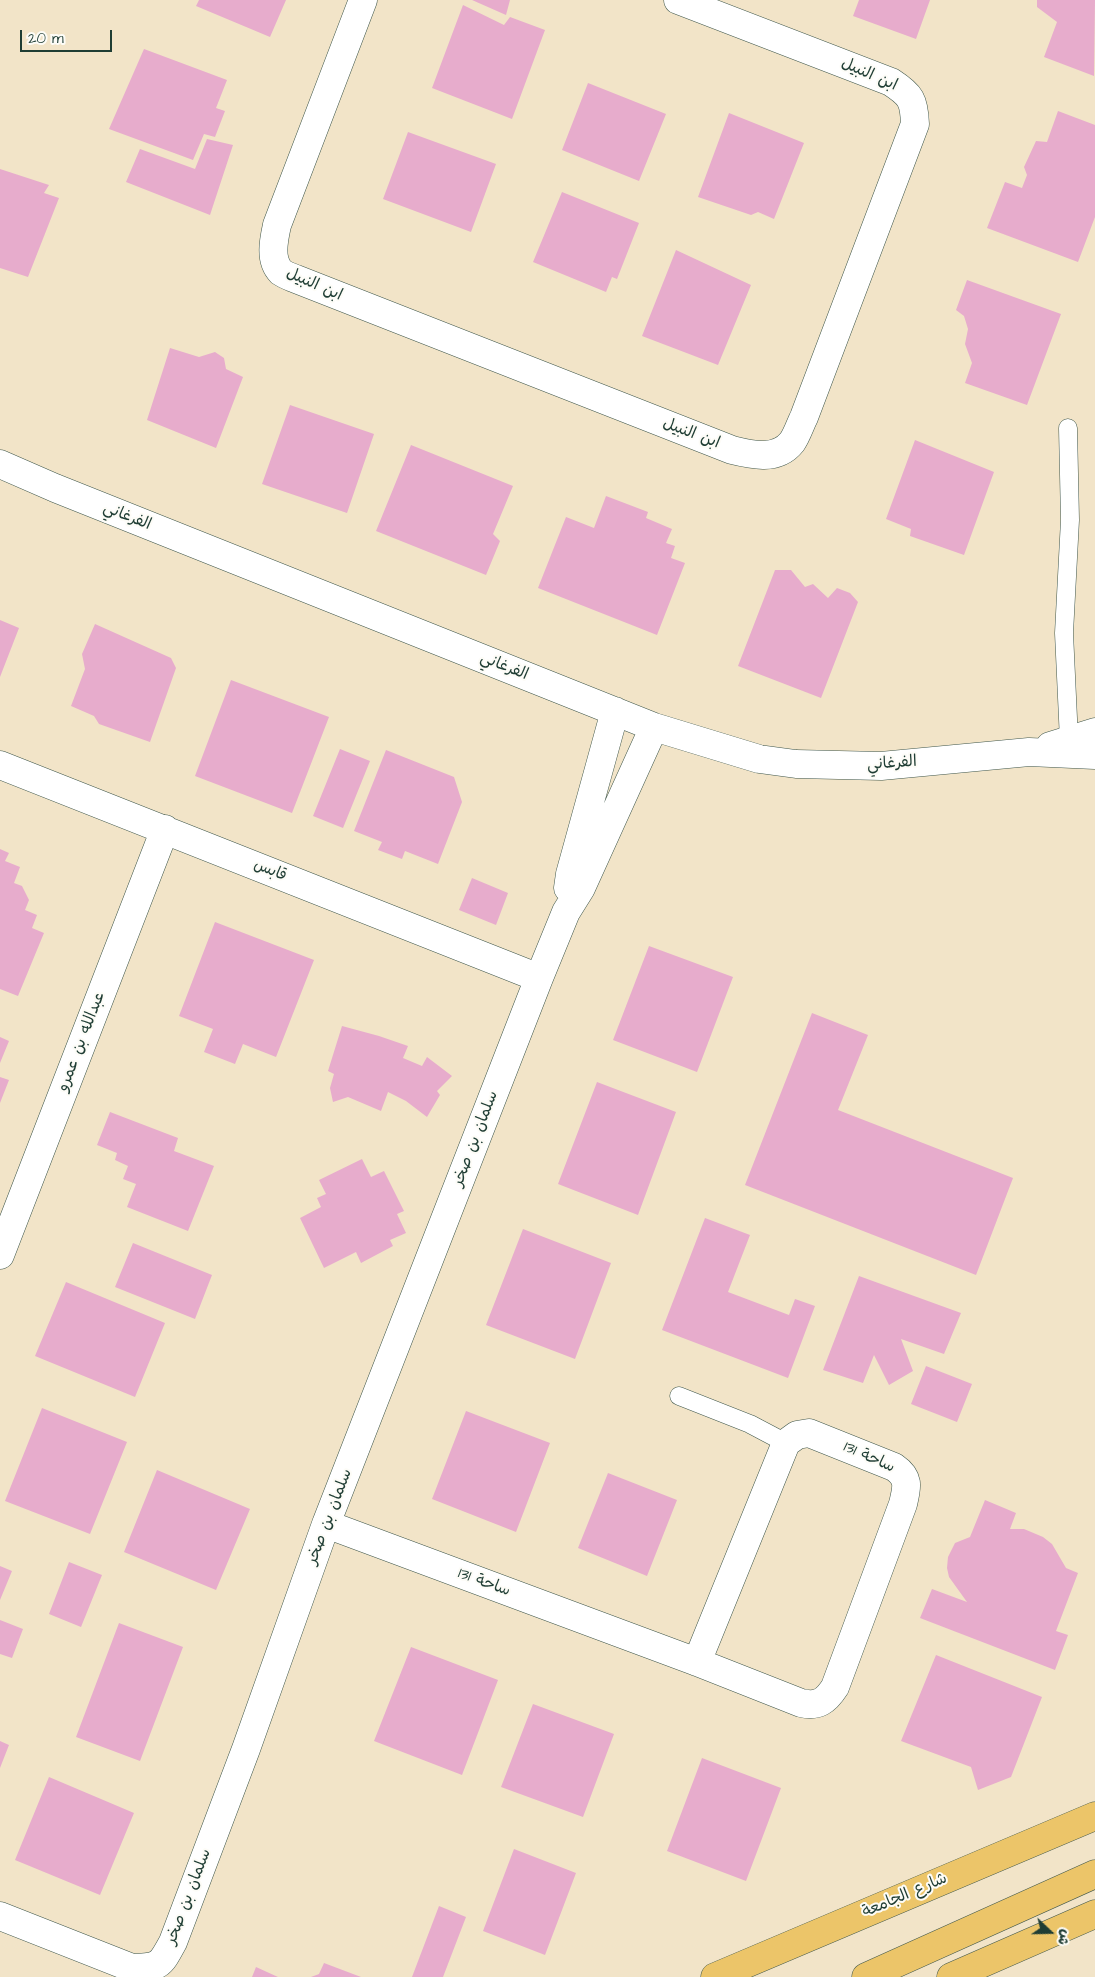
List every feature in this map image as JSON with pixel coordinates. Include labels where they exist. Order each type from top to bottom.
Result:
[{"type":"main road","name":"شارع الجامعة","points":[[715,1977],[1095,1816]]},
{"type":"main road","points":[[866,1977],[1095,1874]]},
{"type":"main road","points":[[951,1977],[1095,1914]]},
{"type":"street","name":"ابن النبيل","points":[[364,0],[277,225],[273,242],[275,258],[281,271],[296,279],[732,450],[753,455],[774,454],[791,443],[804,417],[909,141],[915,124],[914,106],[907,92],[891,82],[716,6],[678,0]]},
{"type":"street","name":"الفرغاني","points":[[0,464],[64,492],[654,727],[759,760],[796,764],[881,766],[1029,752],[1095,755]]},
{"type":"street","name":"سلمان بن صخر","points":[[566,912],[570,874],[615,711]]},
{"type":"street","name":"سلمان بن صخر","points":[[0,1916],[132,1968],[150,1968],[162,1962],[173,1942],[246,1749],[326,1524],[539,978],[566,912],[581,888],[654,727]]},
{"type":"street","name":"الفرغاني","points":[[1029,752],[1095,732]]},
{"type":"street","name":"قابس","points":[[0,766],[165,829],[539,978]]},
{"type":"street","name":"عبدالله بن عمرو","points":[[0,1255],[165,829]]},
{"type":"street","name":"ساحة 131","points":[[326,1524],[698,1662],[801,1703],[812,1705],[820,1703],[829,1697],[835,1687],[903,1504],[906,1479],[902,1472],[894,1467],[809,1433],[797,1434],[786,1443]]},
{"type":"street","points":[[698,1662],[786,1443]]},
{"type":"lane","points":[[1068,428],[1070,520],[1064,633],[1070,740]]},
{"type":"lane","points":[[679,1396],[750,1424],[786,1443]]},
{"type":"building","points":[[199,0],[286,0],[270,37],[196,6]]},
{"type":"building","points":[[472,0],[510,0],[506,15]]},
{"type":"building","points":[[859,0],[930,0],[916,39],[853,16]]},
{"type":"building","points":[[1037,0],[1095,0],[1094,76],[1044,57],[1057,22],[1037,7]]},
{"type":"building","points":[[463,5],[504,25],[510,17],[545,30],[512,119],[432,88]]},
{"type":"building","points":[[144,49],[227,80],[216,108],[225,111],[215,137],[204,134],[193,160],[109,129]]},
{"type":"building","points":[[588,83],[666,114],[639,181],[562,150]]},
{"type":"building","points":[[1058,111],[1095,125],[1095,217],[1078,262],[987,228],[1005,182],[1022,188],[1027,175],[1024,167],[1036,141],[1047,142]]},
{"type":"building","points":[[729,113],[804,143],[774,219],[758,212],[751,215],[698,197]]},
{"type":"building","points":[[408,132],[496,164],[471,232],[383,199]]},
{"type":"building","points":[[207,139],[233,145],[210,215],[126,182],[140,149],[195,169]]},
{"type":"building","points":[[0,169],[49,185],[44,193],[59,198],[28,277],[0,268]]},
{"type":"building","points":[[562,192],[639,223],[617,279],[612,277],[606,292],[533,262]]},
{"type":"building","points":[[676,250],[751,285],[718,365],[642,336]]},
{"type":"building","points":[[967,280],[1061,314],[1027,405],[965,383],[972,363],[965,344],[968,329],[964,316],[956,310]]},
{"type":"building","points":[[170,348],[199,357],[215,352],[224,358],[226,369],[243,377],[216,448],[147,420]]},
{"type":"building","points":[[290,405],[374,434],[347,513],[262,484]]},
{"type":"building","points":[[915,440],[994,472],[964,555],[910,536],[911,529],[886,519]]},
{"type":"building","points":[[411,445],[513,486],[493,534],[500,541],[486,575],[376,531]]},
{"type":"building","points":[[606,496],[648,512],[646,518],[672,529],[666,543],[675,546],[671,558],[685,563],[657,635],[538,588],[566,517],[594,528]]},
{"type":"building","points":[[775,570],[791,570],[805,587],[813,584],[828,598],[837,588],[850,593],[858,602],[821,698],[738,666]]},
{"type":"building","points":[[0,620],[19,628],[0,677]]},
{"type":"building","points":[[95,624],[171,658],[176,668],[150,742],[99,724],[94,716],[71,706],[85,669],[82,654]]},
{"type":"building","points":[[231,680],[329,717],[292,813],[195,776]]},
{"type":"building","points":[[340,749],[370,761],[343,828],[313,816]]},
{"type":"building","points":[[386,750],[454,777],[462,802],[438,864],[405,851],[402,859],[378,850],[382,842],[354,831]]},
{"type":"building","points":[[0,849],[9,853],[5,861],[20,867],[14,883],[22,886],[29,900],[25,910],[37,915],[32,928],[44,933],[18,996],[0,989]]},
{"type":"building","points":[[472,878],[508,893],[496,925],[459,910]]},
{"type":"building","points":[[215,922],[314,960],[276,1057],[243,1044],[235,1064],[204,1052],[213,1029],[179,1016]]},
{"type":"building","points":[[649,946],[733,977],[697,1072],[613,1040]]},
{"type":"building","points":[[812,1013],[868,1035],[838,1110],[1013,1178],[976,1275],[745,1185]]},
{"type":"building","points":[[342,1026],[408,1046],[403,1058],[422,1066],[427,1057],[452,1076],[437,1091],[440,1095],[427,1117],[406,1101],[388,1092],[381,1111],[348,1097],[333,1102],[330,1088],[334,1074],[328,1071]]},
{"type":"building","points":[[0,1037],[9,1041],[0,1063]]},
{"type":"building","points":[[0,1077],[9,1080],[0,1103]]},
{"type":"building","points":[[597,1082],[676,1112],[638,1215],[558,1184]]},
{"type":"building","points":[[110,1112],[178,1138],[174,1151],[214,1166],[188,1231],[127,1207],[136,1184],[123,1179],[128,1166],[115,1160],[117,1153],[97,1145]]},
{"type":"building","points":[[362,1159],[371,1177],[384,1171],[404,1211],[397,1214],[406,1233],[390,1240],[393,1246],[361,1263],[356,1252],[324,1268],[300,1218],[321,1207],[317,1198],[326,1194],[319,1180]]},
{"type":"building","points":[[705,1218],[750,1235],[728,1292],[789,1315],[795,1299],[815,1306],[788,1378],[662,1330]]},
{"type":"building","points":[[523,1229],[611,1263],[575,1359],[486,1325]]},
{"type":"building","points":[[133,1243],[212,1275],[195,1319],[115,1287]]},
{"type":"building","points":[[859,1276],[961,1313],[944,1354],[901,1339],[913,1371],[889,1385],[874,1355],[863,1383],[823,1370]]},
{"type":"building","points":[[66,1282],[165,1323],[135,1397],[35,1356]]},
{"type":"building","points":[[926,1366],[972,1384],[957,1422],[911,1404]]},
{"type":"building","points":[[42,1408],[127,1442],[90,1534],[5,1501]]},
{"type":"building","points":[[466,1411],[550,1443],[516,1532],[432,1499]]},
{"type":"building","points":[[157,1470],[250,1509],[216,1590],[124,1552]]},
{"type":"building","points":[[608,1473],[677,1500],[647,1576],[578,1548]]},
{"type":"building","points":[[985,1500],[1016,1513],[1010,1529],[1024,1529],[1043,1537],[1052,1544],[1066,1568],[1078,1573],[1056,1631],[1068,1635],[1055,1670],[920,1618],[932,1589],[967,1602],[949,1577],[947,1568],[948,1557],[955,1543],[970,1537]]},
{"type":"building","points":[[69,1562],[102,1575],[81,1627],[49,1614]]},
{"type":"building","points":[[0,1566],[12,1571],[0,1600]]},
{"type":"building","points":[[0,1620],[23,1629],[12,1658],[0,1654]]},
{"type":"building","points":[[119,1623],[183,1647],[140,1761],[76,1737]]},
{"type":"building","points":[[411,1647],[498,1680],[462,1775],[374,1741]]},
{"type":"building","points":[[936,1655],[1042,1697],[1011,1777],[978,1790],[971,1767],[901,1741]]},
{"type":"building","points":[[533,1704],[614,1734],[583,1817],[501,1787]]},
{"type":"building","points":[[0,1741],[9,1745],[0,1768]]},
{"type":"building","points":[[702,1758],[781,1788],[746,1881],[667,1851]]},
{"type":"building","points":[[49,1777],[134,1813],[100,1895],[15,1860]]},
{"type":"building","points":[[514,1849],[576,1873],[545,1955],[483,1931]]},
{"type":"building","points":[[439,1906],[466,1917],[443,1977],[412,1977]]},
{"type":"building","points":[[324,1963],[361,1977],[311,1977],[319,1974]]},
{"type":"building","points":[[256,1967],[278,1977],[252,1977]]}]
